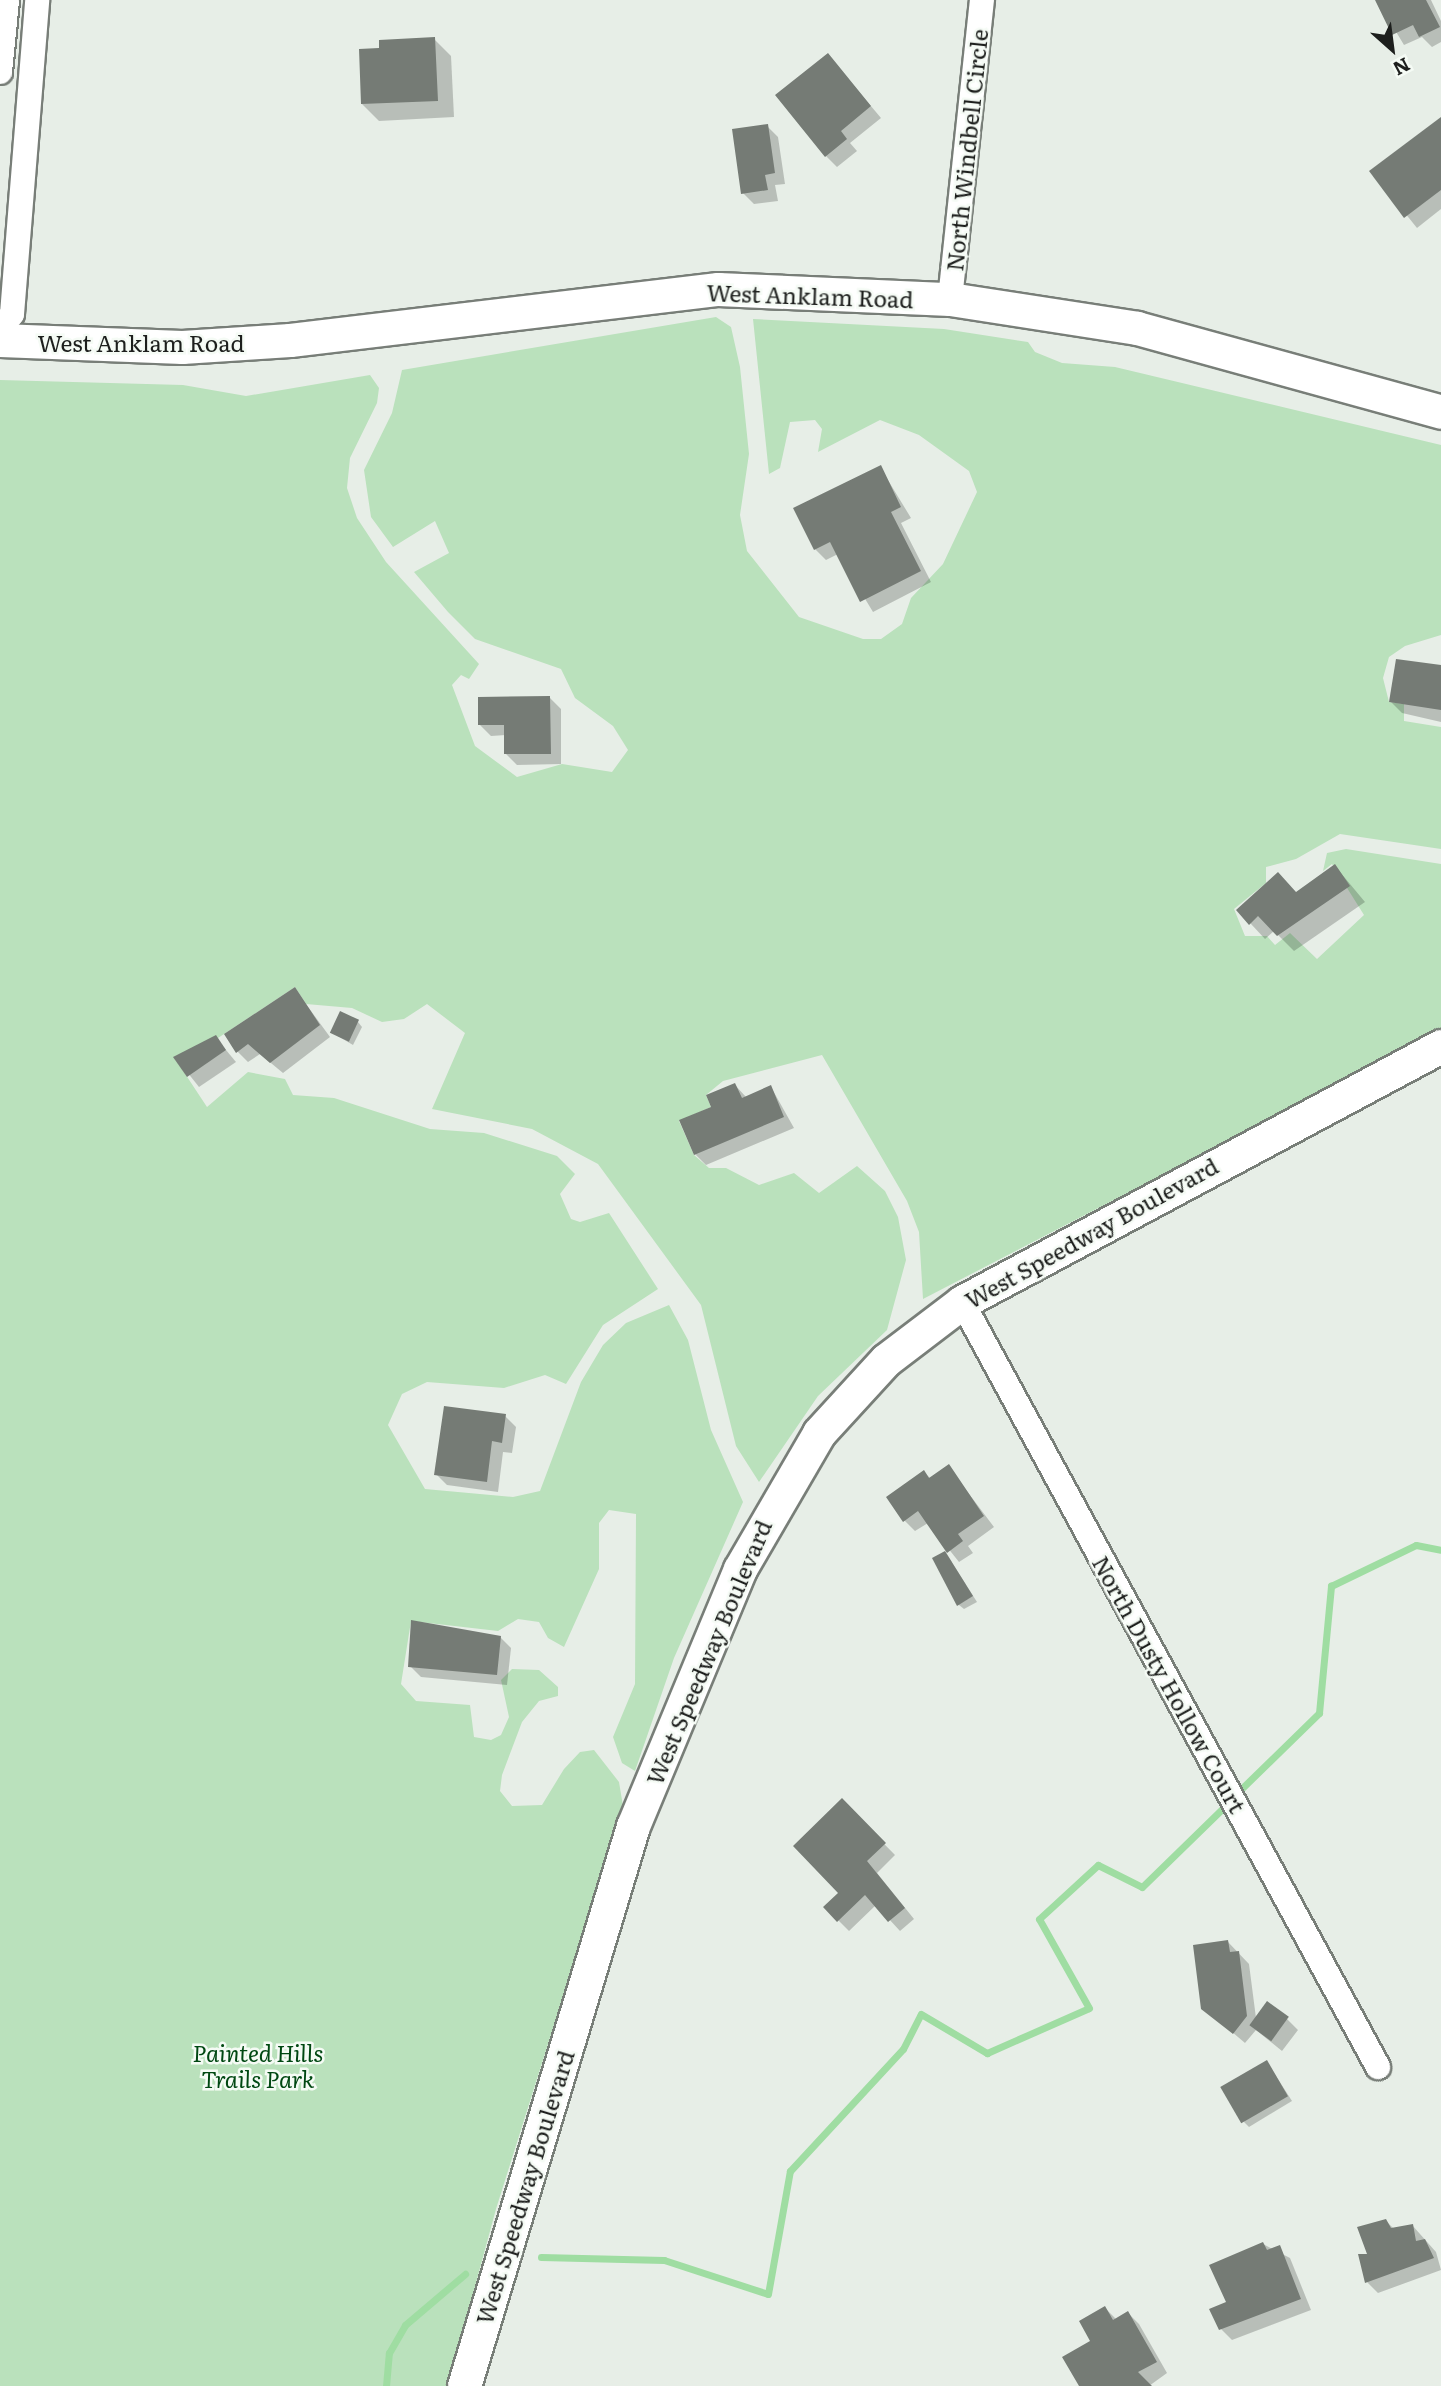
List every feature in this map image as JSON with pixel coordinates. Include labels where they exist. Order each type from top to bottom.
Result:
[{"type":"main road","name":"West Anklam Road","points":[[0,340],[182,347],[290,340],[718,289],[950,299],[1137,328],[1441,412]]},
{"type":"main road","name":"West Speedway Boulevard","points":[[464,2386],[633,1826],[740,1569],[769,1511],[848,1398],[907,1340],[962,1302],[1441,1046]]},
{"type":"street","points":[[0,72],[6,0]]},
{"type":"street","points":[[0,328],[12,314],[37,0]]},
{"type":"street","name":"North Windbell Circle","points":[[950,299],[982,0]]},
{"type":"street","name":"North Dusty Hollow Court","points":[[962,1302],[1378,2067]]},
{"type":"green space","name":"Painted Hills Trails Park","points":[[716,317],[731,327],[740,367],[749,454],[740,515],[747,551],[799,617],[863,639],[881,639],[902,624],[911,598],[943,564],[977,492],[969,471],[919,435],[880,420],[818,452],[822,429],[815,420],[790,422],[780,468],[769,474],[753,319],[944,329],[1028,342],[1035,352],[1062,363],[1115,367],[1441,445],[1441,635],[1405,646],[1389,657],[1383,678],[1389,702],[1404,704],[1404,721],[1441,727],[1441,849],[1340,834],[1296,859],[1266,867],[1266,883],[1234,909],[1245,936],[1267,936],[1275,945],[1290,933],[1317,959],[1364,915],[1332,864],[1323,871],[1327,853],[1346,849],[1441,864],[1441,1030],[923,1299],[919,1232],[907,1201],[822,1055],[723,1081],[706,1095],[711,1107],[679,1121],[694,1155],[709,1168],[726,1168],[759,1185],[794,1173],[819,1193],[857,1166],[885,1191],[898,1217],[906,1260],[887,1330],[818,1396],[759,1482],[736,1446],[701,1305],[598,1164],[532,1129],[432,1109],[465,1033],[427,1004],[404,1019],[382,1022],[352,1008],[306,1004],[295,987],[218,1038],[174,1057],[207,1107],[248,1072],[285,1079],[293,1095],[334,1098],[430,1129],[484,1133],[557,1156],[575,1174],[560,1194],[571,1219],[580,1222],[609,1213],[658,1289],[603,1325],[566,1384],[545,1375],[504,1388],[427,1382],[402,1394],[388,1425],[425,1489],[513,1497],[540,1491],[581,1382],[603,1345],[626,1323],[669,1305],[688,1340],[711,1430],[743,1502],[674,1658],[635,1771],[622,1763],[613,1737],[635,1684],[636,1514],[609,1510],[599,1523],[599,1569],[564,1647],[548,1638],[539,1622],[518,1619],[498,1631],[411,1621],[401,1684],[416,1701],[470,1705],[474,1737],[491,1740],[501,1735],[509,1717],[501,1680],[512,1669],[539,1670],[558,1687],[558,1696],[539,1701],[522,1722],[502,1775],[500,1791],[512,1806],[542,1805],[564,1769],[580,1752],[594,1750],[619,1782],[623,1806],[496,2209],[448,2386],[0,2386],[0,380],[183,385],[246,396],[370,375],[379,388],[377,403],[350,458],[347,488],[357,518],[386,562],[479,664],[469,679],[461,675],[452,685],[475,746],[517,777],[562,764],[612,772],[628,750],[613,726],[575,698],[561,669],[475,639],[448,612],[414,572],[449,553],[435,521],[393,547],[371,517],[364,470],[392,413],[402,370]]},
{"type":"building","points":[[1375,0],[1426,0],[1440,27],[1419,37],[1413,25],[1392,35]]},
{"type":"building","points":[[435,37],[438,101],[361,104],[359,49],[379,48],[379,40]]},
{"type":"building","points":[[828,53],[871,106],[841,131],[847,139],[825,157],[775,95]]},
{"type":"building","points":[[1441,117],[1441,190],[1404,218],[1369,171]]},
{"type":"building","points":[[768,124],[775,173],[765,175],[768,190],[741,194],[732,129]]},
{"type":"building","points":[[881,465],[901,507],[891,512],[921,571],[860,602],[830,542],[814,550],[793,508]]},
{"type":"building","points":[[1396,659],[1441,665],[1441,710],[1389,702]]},
{"type":"building","points":[[550,696],[551,754],[504,754],[504,725],[478,725],[478,697]]},
{"type":"building","points":[[1335,864],[1350,886],[1277,936],[1258,916],[1249,925],[1236,910],[1278,872],[1296,892]]},
{"type":"building","points":[[295,987],[320,1025],[270,1063],[248,1044],[236,1053],[224,1034]]},
{"type":"building","points":[[340,1011],[359,1020],[349,1042],[330,1033]]},
{"type":"building","points":[[216,1035],[226,1050],[187,1077],[173,1057]]},
{"type":"building","points":[[735,1083],[742,1098],[771,1085],[784,1117],[694,1155],[679,1120],[711,1107],[706,1095]]},
{"type":"building","points":[[444,1406],[506,1414],[502,1443],[492,1441],[487,1482],[434,1475]]},
{"type":"building","points":[[949,1464],[984,1516],[958,1534],[963,1541],[947,1553],[918,1511],[903,1522],[886,1497],[924,1470],[929,1478]]},
{"type":"building","points":[[945,1551],[973,1596],[957,1606],[932,1558]]},
{"type":"building","points":[[411,1620],[501,1636],[497,1675],[408,1667]]},
{"type":"building","points":[[842,1798],[886,1843],[867,1861],[905,1908],[888,1922],[865,1895],[837,1922],[823,1907],[838,1893],[793,1846]]},
{"type":"building","points":[[1228,1940],[1230,1952],[1239,1951],[1247,2016],[1233,2034],[1201,2009],[1193,1945]]},
{"type":"building","points":[[1267,2001],[1289,2017],[1271,2041],[1249,2025]]},
{"type":"building","points":[[1267,2060],[1288,2096],[1241,2123],[1220,2087]]},
{"type":"building","points":[[1386,2219],[1391,2228],[1413,2224],[1416,2241],[1425,2239],[1434,2258],[1365,2283],[1358,2254],[1367,2254],[1357,2227]]},
{"type":"building","points":[[1263,2242],[1267,2250],[1280,2245],[1301,2299],[1219,2330],[1209,2309],[1226,2302],[1209,2265]]},
{"type":"building","points":[[1105,2306],[1113,2320],[1128,2311],[1157,2362],[1138,2372],[1152,2386],[1079,2386],[1062,2357],[1090,2341],[1079,2321]]},
{"type":"waterway","points":[[1236,1794],[1319,1713],[1331,1586],[1416,1545],[1441,1550]]},
{"type":"waterway","points":[[541,2257],[664,2260],[768,2294],[790,2171],[903,2049],[921,2014],[987,2053],[1089,2008],[1039,1919],[1098,1865],[1142,1887],[1228,1803]]},
{"type":"waterway","points":[[386,2386],[389,2353],[405,2325],[465,2274]]}]
